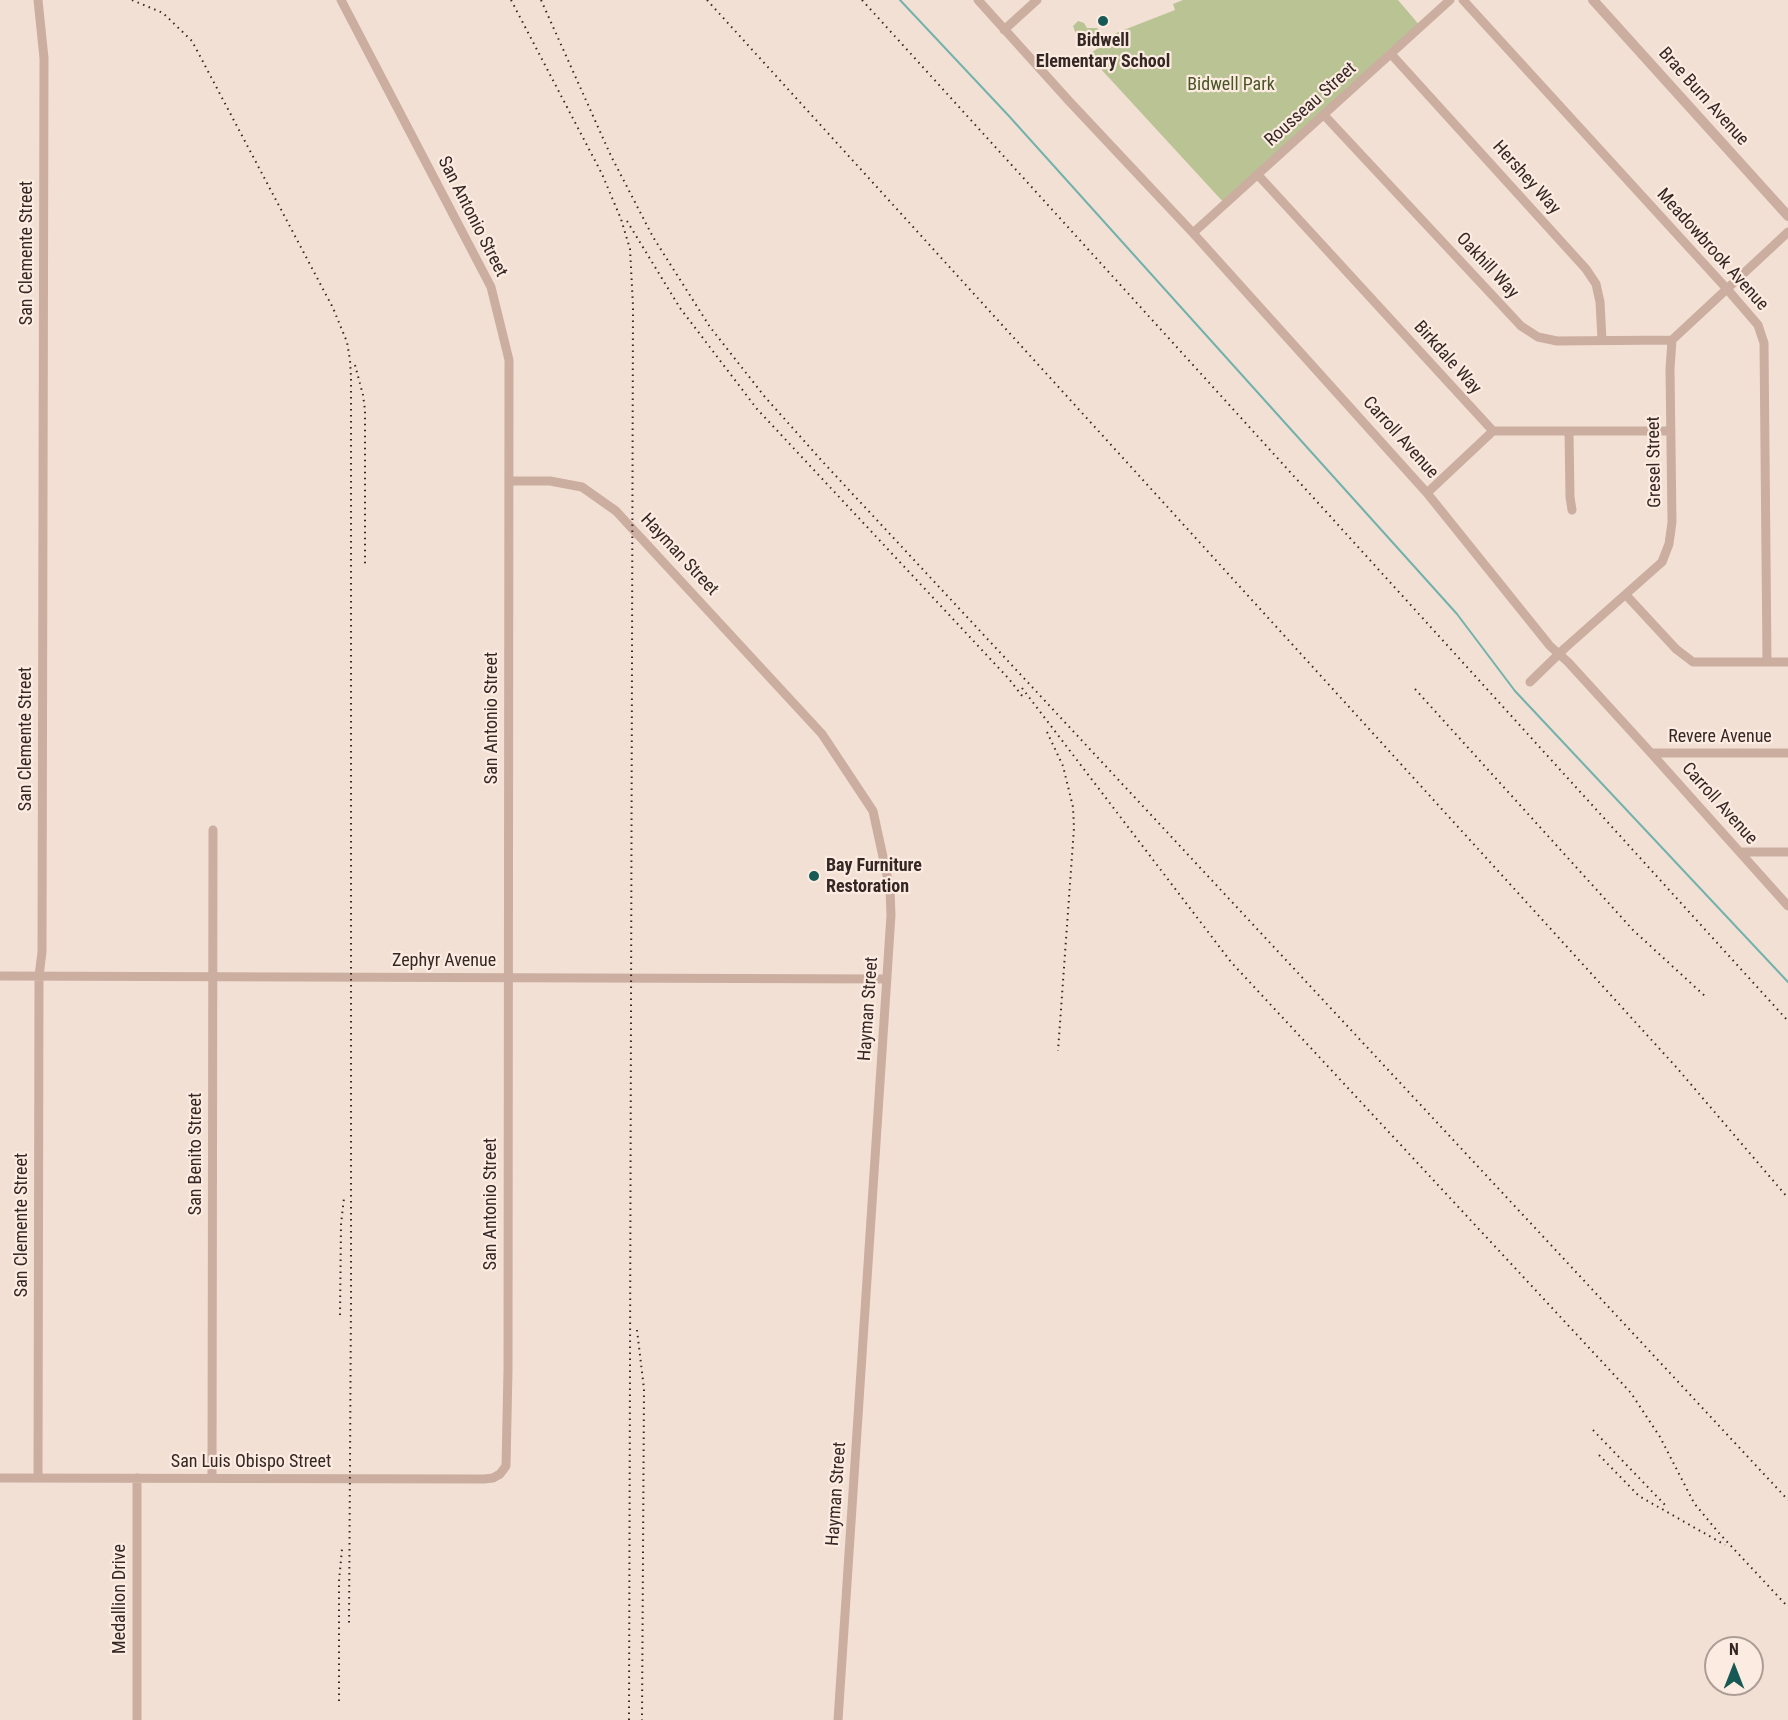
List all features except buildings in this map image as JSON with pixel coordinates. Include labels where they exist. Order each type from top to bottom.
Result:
[{"type":"street","name":"San Clemente Street","points":[[38,0],[44,58],[38,1478]]},
{"type":"street","name":"San Antonio Street","points":[[341,0],[491,288],[509,360],[507,1455],[506,1466],[500,1473]]},
{"type":"street","name":"Carroll Avenue","points":[[978,0],[1193,233],[1427,493],[1550,646],[1651,753],[1788,906]]},
{"type":"street","points":[[1005,30],[1037,0]]},
{"type":"street","name":"Rousseau Street","points":[[1193,233],[1450,0]]},
{"type":"street","name":"Meadowbrook Avenue","points":[[1463,0],[1758,325],[1764,343],[1767,662]]},
{"type":"street","name":"Brae Burn Avenue","points":[[1593,0],[1788,218]]},
{"type":"street","name":"Hershey Way","points":[[1391,54],[1586,269],[1596,284],[1600,302],[1602,340]]},
{"type":"street","name":"Oakhill Way","points":[[1324,115],[1521,326],[1538,337],[1557,341],[1672,340]]},
{"type":"street","name":"Birkdale Way","points":[[1258,175],[1493,431]]},
{"type":"street","points":[[1788,218],[1788,224]]},
{"type":"street","points":[[1672,340],[1788,232]]},
{"type":"street","name":"Gresel Street","points":[[1530,682],[1662,562],[1669,544],[1672,522],[1670,369],[1672,340]]},
{"type":"street","points":[[1427,493],[1493,431],[1671,432]]},
{"type":"street","points":[[1569,431],[1572,510]]},
{"type":"street","name":"Hayman Street","points":[[510,481],[550,481],[582,487],[616,511],[822,734],[873,811],[890,889],[891,915],[838,1720]]},
{"type":"street","points":[[1626,596],[1676,649],[1693,662],[1788,662]]},
{"type":"street","name":"Revere Avenue","points":[[1651,753],[1788,753]]},
{"type":"street","name":"San Benito Street","points":[[212,1478],[213,830]]},
{"type":"street","points":[[1740,852],[1788,852]]},
{"type":"street","name":"Zephyr Avenue","points":[[0,976],[887,979]]},
{"type":"street","name":"San Luis Obispo Street","points":[[0,1478],[484,1479],[493,1478],[500,1473]]},
{"type":"street","name":"Medallion Drive","points":[[137,1478],[137,1720]]},
{"type":"green space","name":"Bidwell Park","points":[[1183,0],[1398,0],[1421,27],[1225,204],[1088,55],[1113,38],[1116,33],[1175,10],[1173,4]]},
{"type":"green space","points":[[1078,21],[1084,23],[1087,28],[1097,28],[1100,35],[1096,39],[1084,41],[1077,37],[1073,26]]},
{"type":"waterway","points":[[900,0],[1008,115],[1457,614],[1515,691],[1788,982]]},
{"type":"railway","points":[[132,0],[163,13],[192,41],[333,308],[347,342],[350,360],[349,1627]]},
{"type":"railway","points":[[511,0],[602,174],[621,219],[630,249],[633,306],[629,1720]]},
{"type":"railway","points":[[541,0],[611,156],[653,237],[710,327],[765,397],[1788,1500]]},
{"type":"railway","points":[[707,0],[1677,1068],[1788,1198]]},
{"type":"railway","points":[[862,0],[1788,1021]]},
{"type":"railway","points":[[627,221],[680,308],[757,409],[1009,679],[1023,697]]},
{"type":"railway","points":[[355,365],[365,410],[365,565]]},
{"type":"railway","points":[[1022,688],[1231,962],[1631,1393],[1660,1437],[1694,1503],[1788,1607]]},
{"type":"railway","points":[[1415,689],[1633,930],[1707,998]]},
{"type":"railway","points":[[1047,732],[1063,766],[1073,807],[1074,828],[1058,1051]]},
{"type":"railway","points":[[340,1315],[341,1224],[344,1198]]},
{"type":"railway","points":[[637,1330],[644,1389],[642,1720]]},
{"type":"railway","points":[[1593,1430],[1666,1506]]},
{"type":"railway","points":[[1599,1455],[1639,1496],[1725,1545]]},
{"type":"railway","points":[[339,1701],[339,1581],[342,1549]]},
{"type":"place","name":"Bidwell Elementary School","points":[[1103,21]]},
{"type":"place","name":"Bay Furniture Restoration","points":[[814,876]]}]
